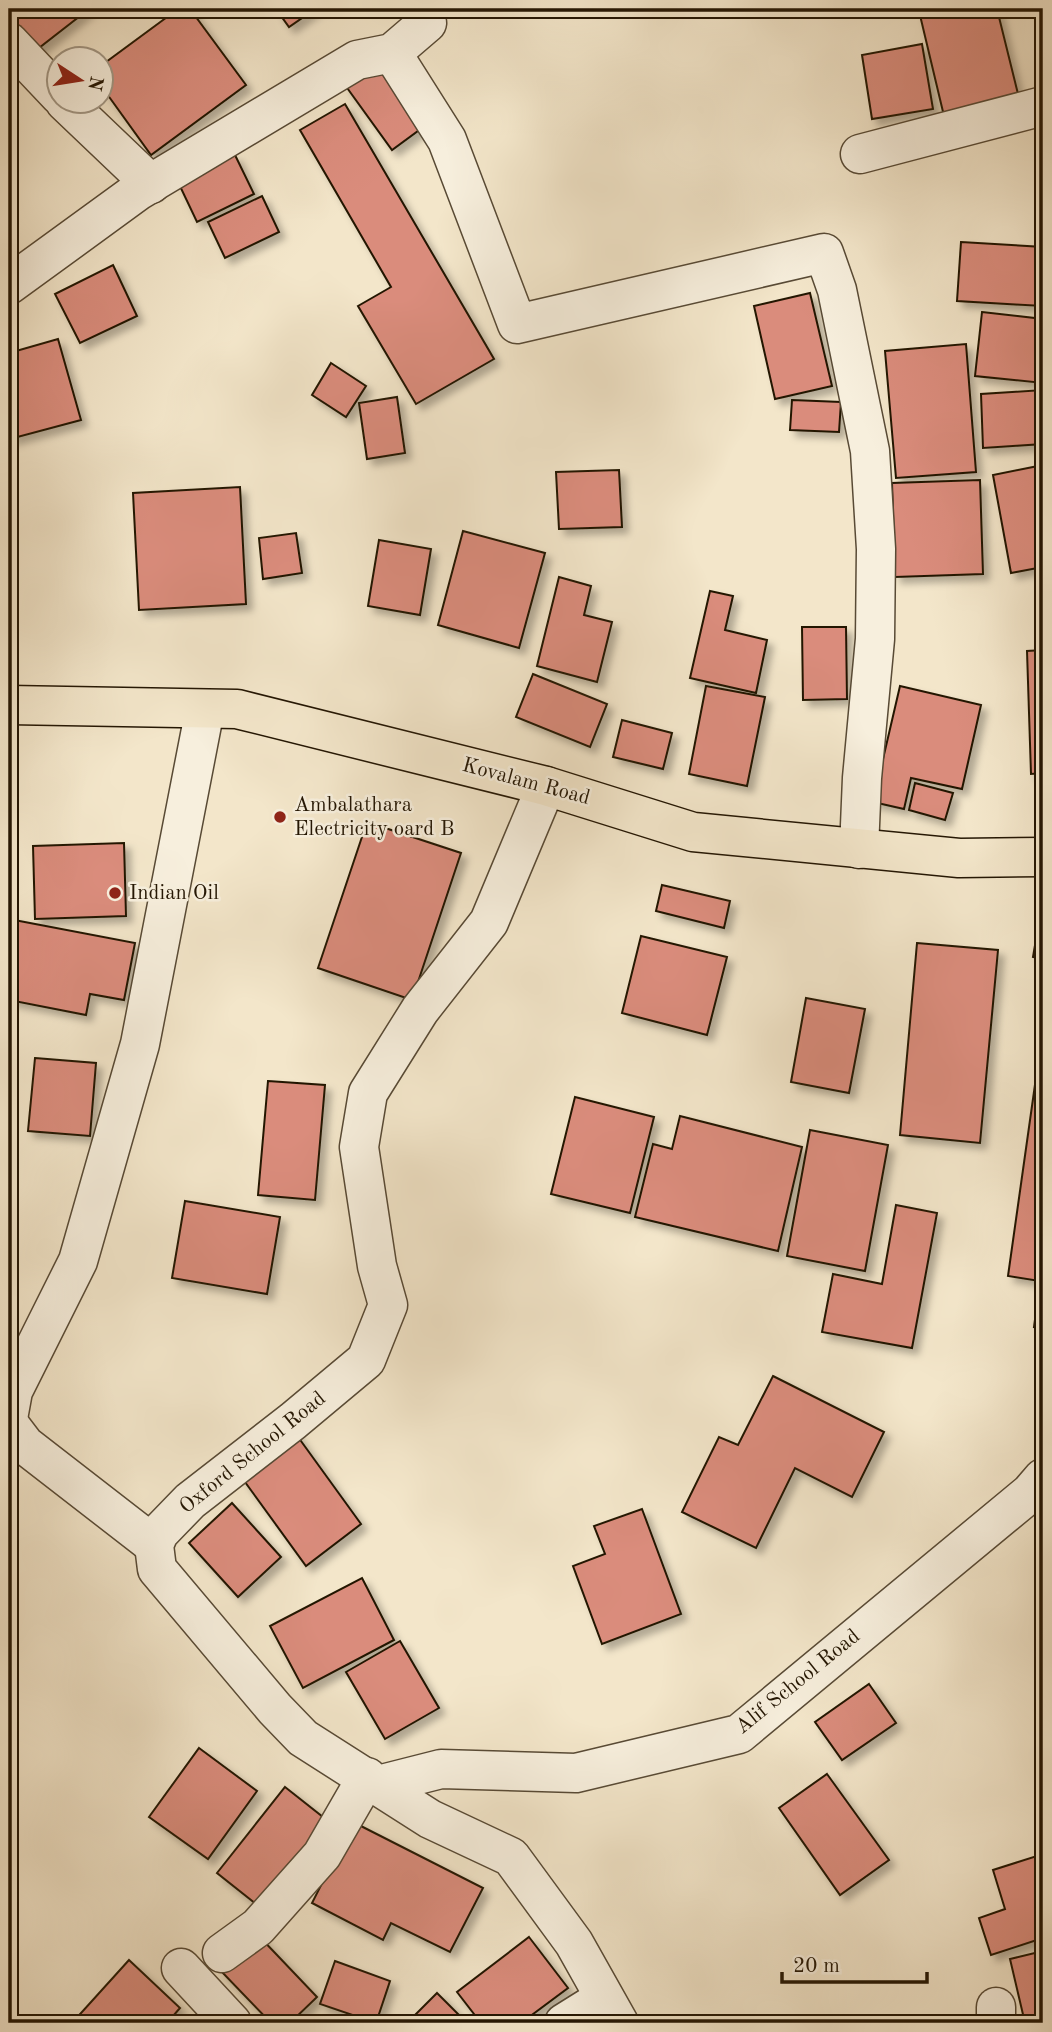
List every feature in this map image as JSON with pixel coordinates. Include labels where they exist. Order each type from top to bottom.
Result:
[{"type":"main road","name":"Kovalam Road","points":[[9,705],[237,709],[547,786],[693,832],[960,858],[1043,857]]},
{"type":"street","points":[[9,285],[150,184],[356,60],[393,53],[427,23]]},
{"type":"street","points":[[9,42],[46,81]]},
{"type":"street","points":[[393,53],[447,140],[517,324],[824,253],[837,290],[870,451],[876,549],[875,639],[862,778],[859,849]]},
{"type":"street","points":[[860,154],[1043,106]]},
{"type":"street","points":[[80,116],[150,184]]},
{"type":"street","points":[[9,1413],[13,1391],[78,1261],[140,1044],[205,709]]},
{"type":"street","name":"Oxford School Road","points":[[154,1545],[159,1533],[190,1501],[366,1360],[388,1305],[377,1266],[359,1147],[368,1093],[420,1010],[489,922],[547,786]]},
{"type":"street","points":[[9,1424],[25,1445],[154,1545],[157,1569],[275,1709],[303,1738],[430,1819],[511,1857],[574,1943],[611,2011],[564,2023]]},
{"type":"street","name":"Alif School Road","points":[[372,1781],[441,1769],[576,1773],[739,1734],[1019,1502],[1043,1478]]},
{"type":"street","points":[[222,1953],[258,1927],[322,1855],[372,1781]]},
{"type":"street","points":[[181,1968],[232,2023]]},
{"type":"building","points":[[25,9],[89,9],[35,51],[11,20]]},
{"type":"building","points":[[178,9],[190,9],[246,85],[151,155],[116,106],[116,55]]},
{"type":"building","points":[[276,9],[315,9],[289,27]]},
{"type":"building","points":[[997,9],[1019,98],[944,116],[919,11]]},
{"type":"building","points":[[922,44],[933,109],[872,119],[862,55]]},
{"type":"building","points":[[379,60],[426,125],[392,150],[345,85]]},
{"type":"building","points":[[345,104],[494,359],[416,404],[358,306],[391,287],[300,130]]},
{"type":"building","points":[[235,155],[254,194],[197,222],[178,182]]},
{"type":"building","points":[[262,196],[279,232],[225,258],[208,222]]},
{"type":"building","points":[[961,242],[1043,247],[1043,306],[957,301]]},
{"type":"building","points":[[113,265],[137,316],[80,343],[55,294]]},
{"type":"building","points":[[810,293],[832,386],[775,399],[754,306]]},
{"type":"building","points":[[982,312],[1043,319],[1043,383],[975,376]]},
{"type":"building","points":[[58,339],[81,420],[10,439],[9,353]]},
{"type":"building","points":[[966,344],[976,472],[896,478],[885,351]]},
{"type":"building","points":[[331,363],[366,386],[346,417],[312,395]]},
{"type":"building","points":[[1043,390],[1043,444],[983,448],[981,394]]},
{"type":"building","points":[[397,397],[405,453],[367,459],[359,403]]},
{"type":"building","points":[[792,400],[841,402],[839,432],[790,430]]},
{"type":"building","points":[[1043,465],[1043,567],[1011,573],[993,475]]},
{"type":"building","points":[[619,470],[622,527],[559,529],[556,472]]},
{"type":"building","points":[[980,480],[983,574],[895,577],[892,483]]},
{"type":"building","points":[[240,487],[246,604],[139,610],[133,493]]},
{"type":"building","points":[[463,531],[545,553],[519,648],[438,625]]},
{"type":"building","points":[[296,533],[302,573],[263,579],[259,538]]},
{"type":"building","points":[[379,540],[431,549],[420,615],[368,606]]},
{"type":"building","points":[[559,577],[591,586],[584,615],[612,622],[597,682],[537,666]]},
{"type":"building","points":[[710,591],[733,596],[725,630],[767,640],[756,693],[690,678]]},
{"type":"building","points":[[802,627],[846,627],[847,699],[803,700]]},
{"type":"building","points":[[1043,650],[1043,773],[1031,774],[1027,651]]},
{"type":"building","points":[[533,674],[607,704],[590,747],[516,717]]},
{"type":"building","points":[[706,686],[765,697],[747,786],[689,774]]},
{"type":"building","points":[[900,686],[981,705],[962,789],[911,778],[904,809],[873,802]]},
{"type":"building","points":[[622,720],[672,733],[663,769],[613,757]]},
{"type":"building","points":[[915,783],[953,793],[945,820],[909,810]]},
{"type":"building","points":[[367,822],[461,853],[412,1000],[318,968]]},
{"type":"building","points":[[124,843],[126,916],[35,919],[33,846]]},
{"type":"building","points":[[662,885],[730,901],[724,928],[656,911]]},
{"type":"building","points":[[1041,910],[1043,911],[1043,959],[1033,957]]},
{"type":"building","points":[[9,919],[135,943],[124,1000],[90,994],[86,1015],[9,1000]]},
{"type":"building","points":[[641,936],[727,957],[707,1035],[622,1013]]},
{"type":"building","points":[[917,943],[998,950],[980,1143],[900,1135]]},
{"type":"building","points":[[806,998],[865,1009],[849,1093],[791,1082]]},
{"type":"building","points":[[1043,1028],[1043,1328],[1034,1327],[1040,1281],[1008,1276]]},
{"type":"building","points":[[35,1058],[96,1063],[90,1136],[28,1131]]},
{"type":"building","points":[[268,1081],[325,1085],[315,1200],[258,1195]]},
{"type":"building","points":[[575,1097],[654,1117],[630,1213],[551,1194]]},
{"type":"building","points":[[680,1116],[802,1147],[778,1251],[635,1217],[653,1144],[672,1149]]},
{"type":"building","points":[[810,1130],[888,1145],[865,1271],[787,1256]]},
{"type":"building","points":[[185,1201],[280,1217],[267,1294],[172,1278]]},
{"type":"building","points":[[896,1205],[937,1213],[912,1348],[822,1332],[833,1274],[882,1284]]},
{"type":"building","points":[[773,1376],[884,1432],[852,1497],[795,1468],[756,1548],[682,1512],[719,1437],[738,1445]]},
{"type":"building","points":[[293,1430],[361,1524],[306,1566],[237,1471]]},
{"type":"building","points":[[232,1503],[281,1557],[238,1597],[189,1543]]},
{"type":"building","points":[[642,1509],[681,1614],[602,1644],[573,1566],[605,1554],[594,1526]]},
{"type":"building","points":[[362,1578],[394,1640],[303,1688],[270,1626]]},
{"type":"building","points":[[400,1641],[439,1708],[385,1739],[346,1672]]},
{"type":"building","points":[[869,1684],[896,1723],[842,1760],[815,1722]]},
{"type":"building","points":[[199,1748],[257,1791],[208,1859],[149,1817]]},
{"type":"building","points":[[827,1774],[889,1860],[840,1895],[779,1808]]},
{"type":"building","points":[[285,1787],[333,1825],[266,1912],[217,1873]]},
{"type":"building","points":[[353,1822],[483,1888],[450,1952],[391,1923],[383,1940],[312,1903]]},
{"type":"building","points":[[1043,1854],[1043,1938],[991,1955],[979,1918],[1005,1909],[993,1870]]},
{"type":"building","points":[[257,1934],[317,1997],[290,2023],[271,2023],[220,1970]]},
{"type":"building","points":[[529,1937],[568,1988],[521,2023],[481,2023],[457,1992]]},
{"type":"building","points":[[1043,1951],[1043,2023],[1025,2023],[1010,1959]]},
{"type":"building","points":[[129,1960],[180,2008],[167,2023],[72,2023]]},
{"type":"building","points":[[335,1961],[390,1981],[376,2023],[320,2004]]},
{"type":"building","points":[[437,1993],[467,2023],[407,2023]]},
{"type":"place","name":"Ambalathara Electricity oard B","points":[[280,817]]},
{"type":"place","name":"Indian Oil","points":[[115,893]]}]
